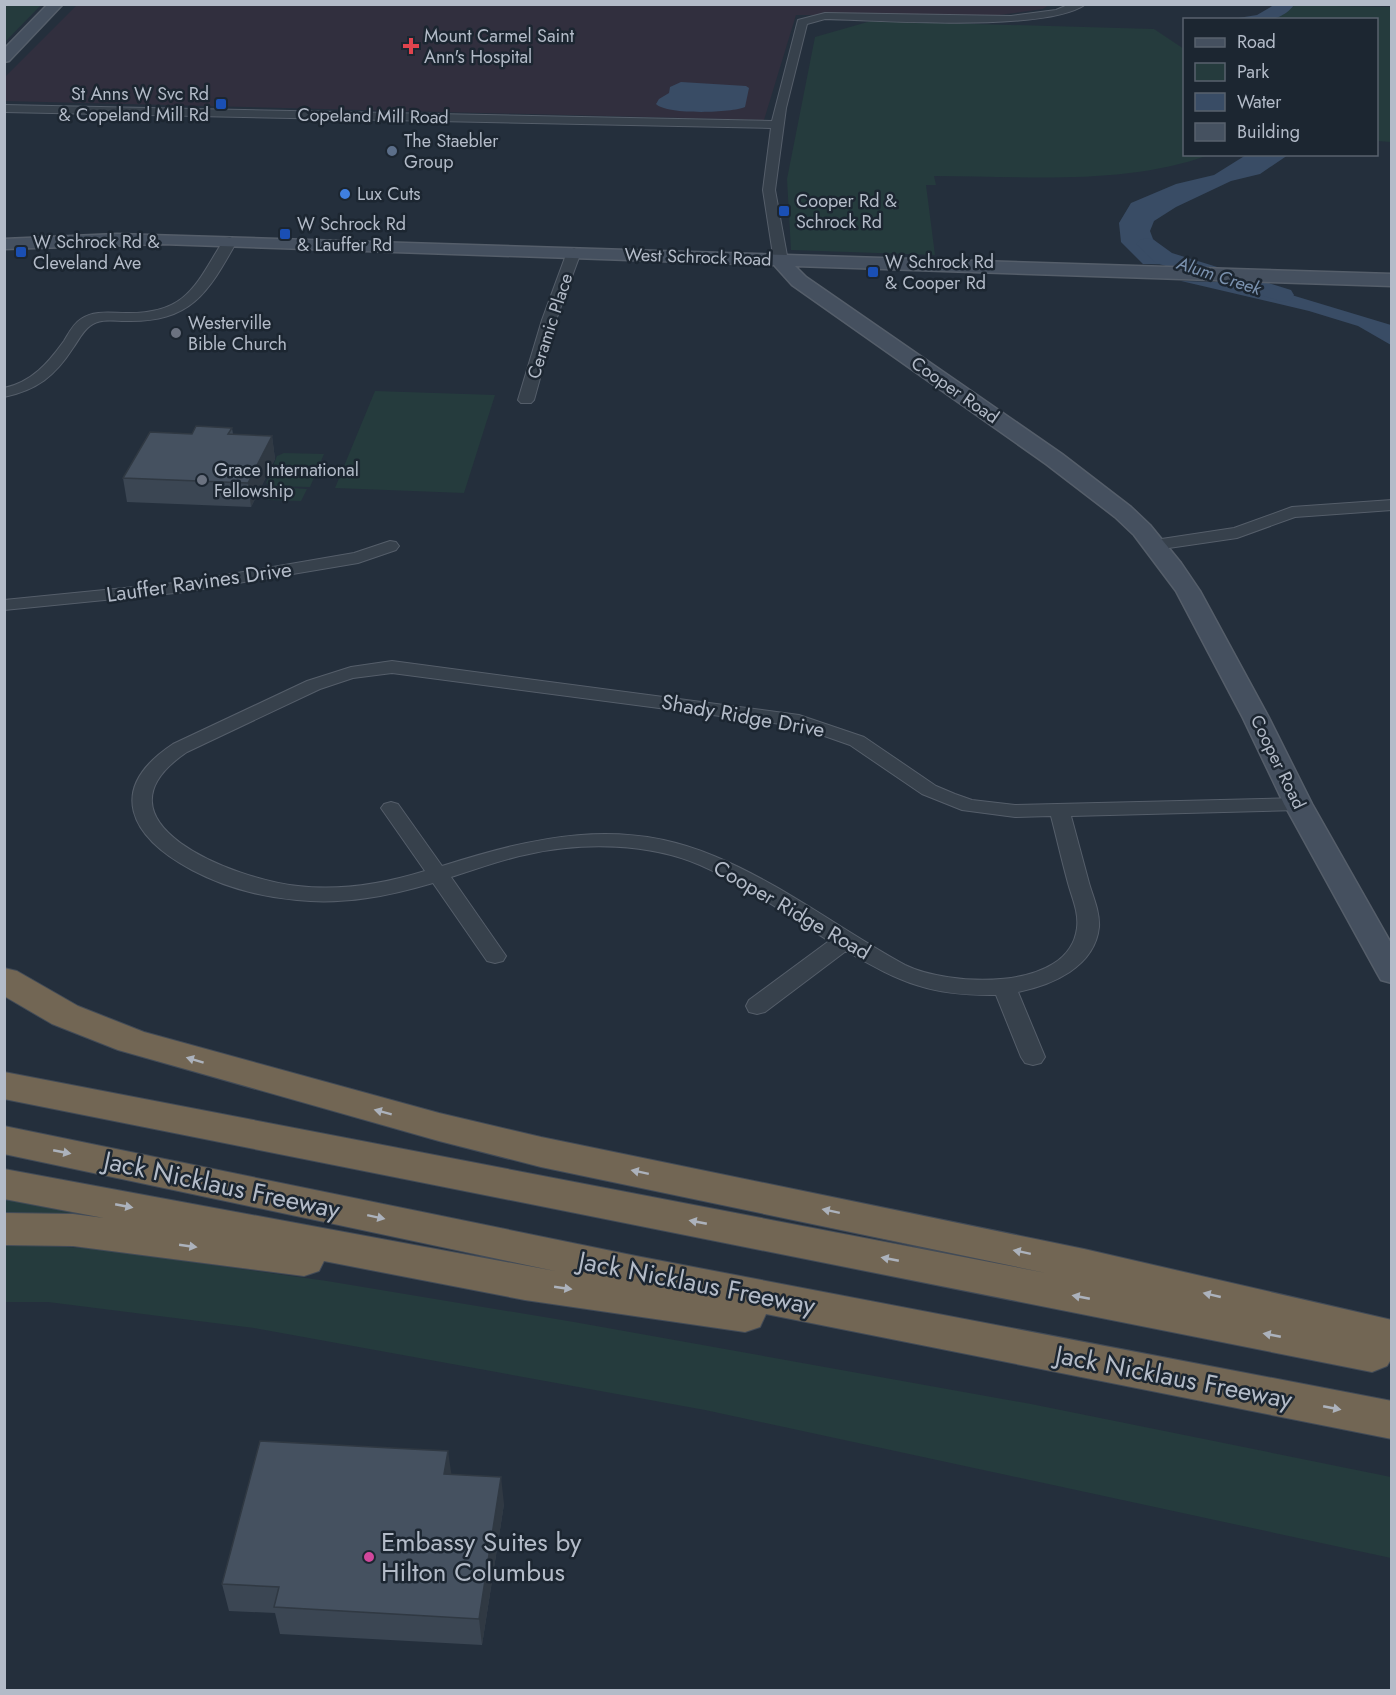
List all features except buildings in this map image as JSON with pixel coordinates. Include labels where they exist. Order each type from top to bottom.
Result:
[{"type":"highway","points":[[4,980],[65,1015],[131,1041],[439,1127],[541,1152],[1062,1260],[1392,1337]]},
{"type":"highway","points":[[4,1085],[1392,1358]]},
{"type":"highway","name":"Jack Nicklaus Freeway","points":[[4,1140],[273,1194],[636,1272],[1392,1420]]},
{"type":"highway","points":[[4,1184],[525,1283]]},
{"type":"highway","points":[[4,1229],[73,1230],[248,1254],[525,1283],[1172,1377]]},
{"type":"main road","points":[[4,58],[56,4]]},
{"type":"main road","name":"West Schrock Road","points":[[4,244],[117,239],[230,241],[1392,280]]},
{"type":"main road","name":"Cooper Road","points":[[781,261],[799,281],[1080,477],[1123,512],[1155,545],[1188,591],[1256,718],[1298,804],[1384,947],[1392,973]]},
{"type":"street","points":[[781,261],[770,190],[778,125],[802,22],[806,19],[825,16],[1011,19],[1058,13],[1081,4]]},
{"type":"street","name":"Copeland Mill Road","points":[[4,108],[778,125]]},
{"type":"street","points":[[4,393],[40,380],[52,368],[86,321],[105,316],[133,317],[163,313],[187,304],[200,292],[230,241]]},
{"type":"street","name":"Ceramic Place","points":[[526,400],[549,320],[574,252]]},
{"type":"street","points":[[1155,545],[1237,533],[1257,528],[1292,512],[1392,505]]},
{"type":"street","name":"Lauffer Ravines Drive","points":[[4,605],[185,587],[358,558],[390,546]]},
{"type":"street","name":"Shady Ridge Drive","points":[[185,745],[335,675],[367,668],[417,669],[799,721],[857,741],[929,790],[969,806],[1015,811],[1298,804]]},
{"type":"street","name":"Cooper Ridge Road","points":[[185,745],[149,773],[142,787],[140,808],[151,828],[167,844],[198,865],[238,882],[297,894],[362,893],[437,875],[518,850],[551,844],[603,841],[646,845],[677,851],[706,861],[748,882],[844,941],[909,976],[956,987],[1005,988],[1043,978],[1073,960],[1085,939],[1088,919],[1059,810]]},
{"type":"street","points":[[391,808],[495,956]]},
{"type":"street","points":[[757,1006],[844,941]]},
{"type":"street","points":[[1005,988],[1034,1057]]},
{"type":"shaded area","name":"Mount Carmel Saint Ann's Hospital","points":[[77,5],[1049,5],[1043,9],[1000,15],[796,15],[764,120],[5,101],[5,77]]},
{"type":"green space","points":[[4,5],[41,5],[5,42]]},
{"type":"green space","points":[[1282,5],[1391,7],[1391,142],[1378,141],[1378,18],[1253,18]]},
{"type":"green space","points":[[871,21],[1154,29],[1183,48],[1183,156],[1206,156],[1176,165],[1108,175],[1038,178],[934,176],[936,185],[926,185],[935,255],[791,250],[787,179],[815,37]]},
{"type":"green space","points":[[375,391],[495,395],[464,493],[335,488]]},
{"type":"green space","points":[[284,453],[324,454],[310,487],[272,486],[266,483],[277,456]]},
{"type":"green space","points":[[274,487],[307,489],[301,501],[268,500]]},
{"type":"green space","points":[[5,1198],[137,1225],[5,1225]]},
{"type":"green space","points":[[4,1243],[98,1249],[327,1281],[574,1322],[1031,1404],[1391,1477],[1391,1558],[705,1410],[254,1328],[48,1302],[5,1302]]},
{"type":"water","points":[[1274,5],[1294,5],[1281,16],[1274,18],[1238,18],[1257,15]]},
{"type":"water","points":[[681,82],[746,86],[749,88],[745,107],[727,111],[699,112],[672,110],[656,104],[659,99],[669,93],[670,87]]},
{"type":"water","points":[[1244,156],[1287,156],[1260,174],[1231,181],[1176,207],[1154,221],[1150,231],[1153,239],[1164,252],[1193,265],[1143,264],[1121,242],[1119,223],[1131,203],[1176,184],[1214,175]]},
{"type":"water","points":[[1181,281],[1252,283],[1391,325],[1391,345],[1358,326],[1309,311]]},
{"type":"waterway","name":"Alum Creek","points":[[1147,244],[1164,258],[1283,295]]},
{"type":"place","name":"Mount Carmel Saint Ann's Hospital","points":[[411,46]]},
{"type":"place","name":"St Anns W Svc Rd & Copeland Mill Rd","points":[[221,104]]},
{"type":"place","name":"The Staebler Group","points":[[392,151]]},
{"type":"place","name":"Lux Cuts","points":[[345,194]]},
{"type":"place","name":"Cooper Rd & Schrock Rd","points":[[784,211]]},
{"type":"place","name":"W Schrock Rd & Lauffer Rd","points":[[285,234]]},
{"type":"place","name":"W Schrock Rd & Cleveland Ave","points":[[21,252]]},
{"type":"place","name":"W Schrock Rd & Cooper Rd","points":[[873,272]]},
{"type":"place","name":"Westerville Bible Church","points":[[176,333]]},
{"type":"place","name":"Grace International Fellowship","points":[[202,480]]},
{"type":"place","name":"Embassy Suites by Hilton Columbus","points":[[369,1557]]}]
